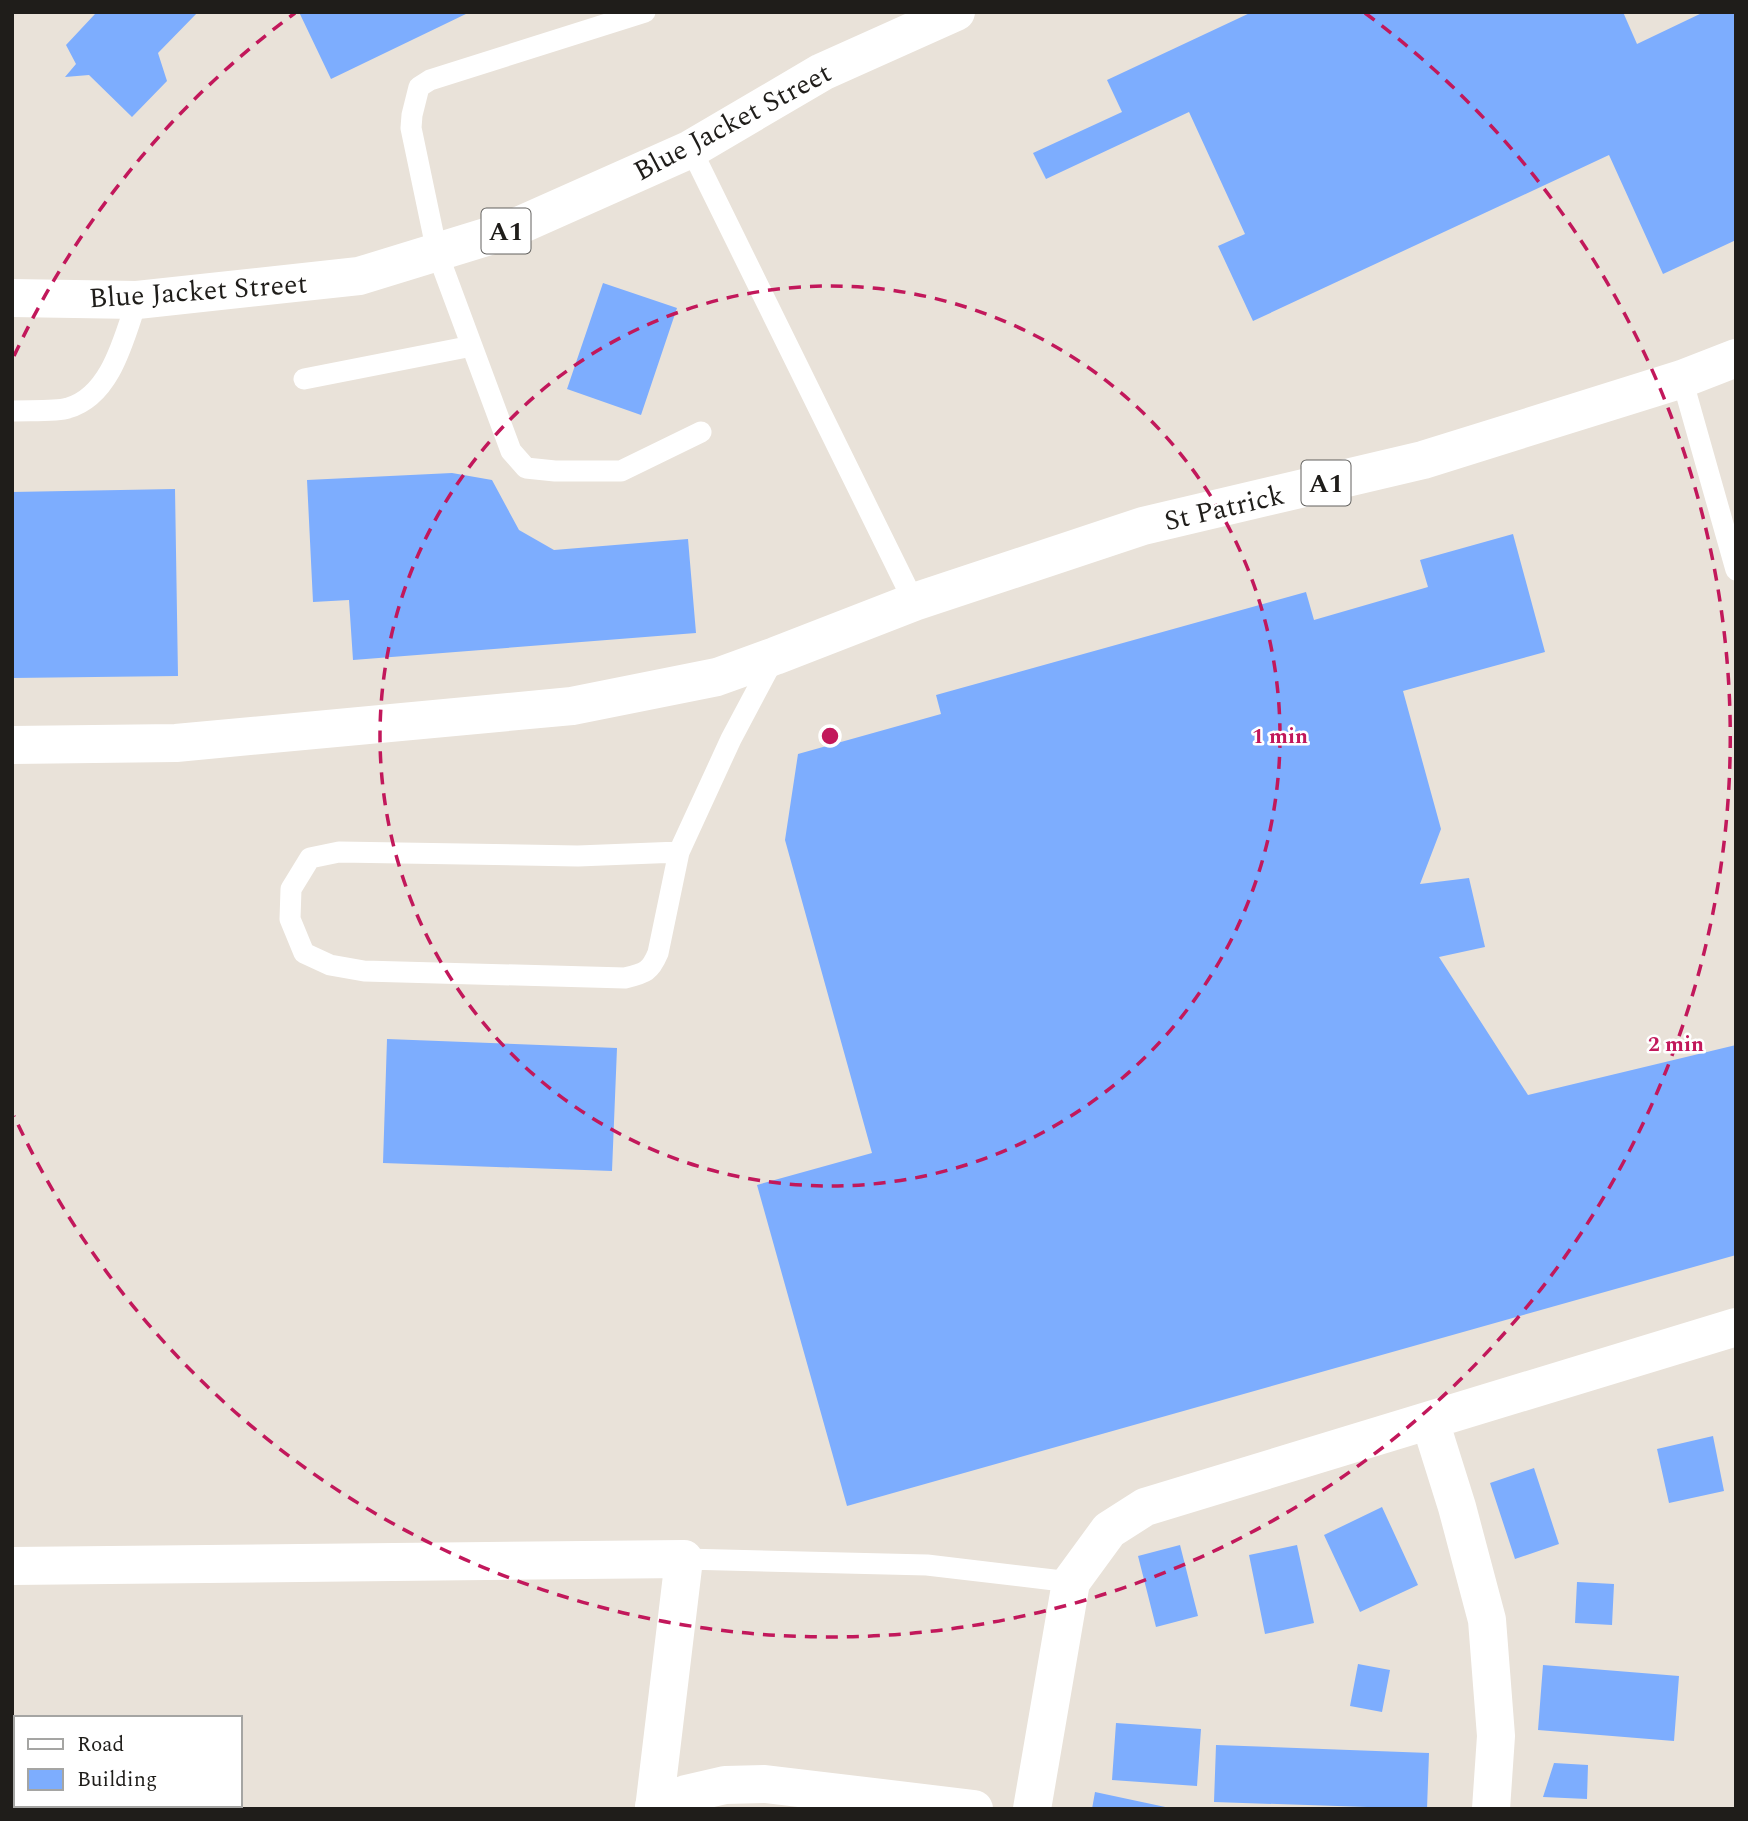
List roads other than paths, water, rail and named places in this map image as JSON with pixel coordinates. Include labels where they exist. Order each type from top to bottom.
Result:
[{"type":"main road","name":"Blue Jacket Street","points":[[12,298],[136,300],[359,276],[509,230],[691,149],[822,72],[956,12]]},
{"type":"main road","name":"St Patrick","points":[[914,602],[1143,526],[1423,460],[1682,379],[1736,358]]},
{"type":"main road","name":"A1","points":[[12,745],[176,743],[572,706],[716,677],[914,602]]},
{"type":"main road","points":[[1032,1809],[1071,1582],[1109,1530],[1145,1507],[1736,1327]]},
{"type":"main road","points":[[1430,1421],[1457,1507],[1487,1620],[1496,1736],[1491,1809]]},
{"type":"main road","points":[[12,1566],[684,1559],[654,1807],[686,1794],[725,1786],[765,1784],[974,1809]]},
{"type":"lane","points":[[645,12],[430,80],[419,87],[411,128],[437,252],[511,451],[526,468],[621,471],[701,432]]},
{"type":"lane","points":[[691,149],[914,602]]},
{"type":"lane","points":[[12,411],[67,409],[88,398],[110,373],[120,352],[136,300]]},
{"type":"lane","points":[[304,379],[472,346]]},
{"type":"lane","points":[[1682,379],[1736,570]]},
{"type":"lane","points":[[679,852],[578,856],[339,852],[310,858],[290,889],[290,919],[304,953],[330,965],[364,971],[625,978],[644,973],[658,953],[679,852],[725,751],[775,656]]},
{"type":"lane","points":[[684,1559],[927,1565],[1071,1582]]}]
